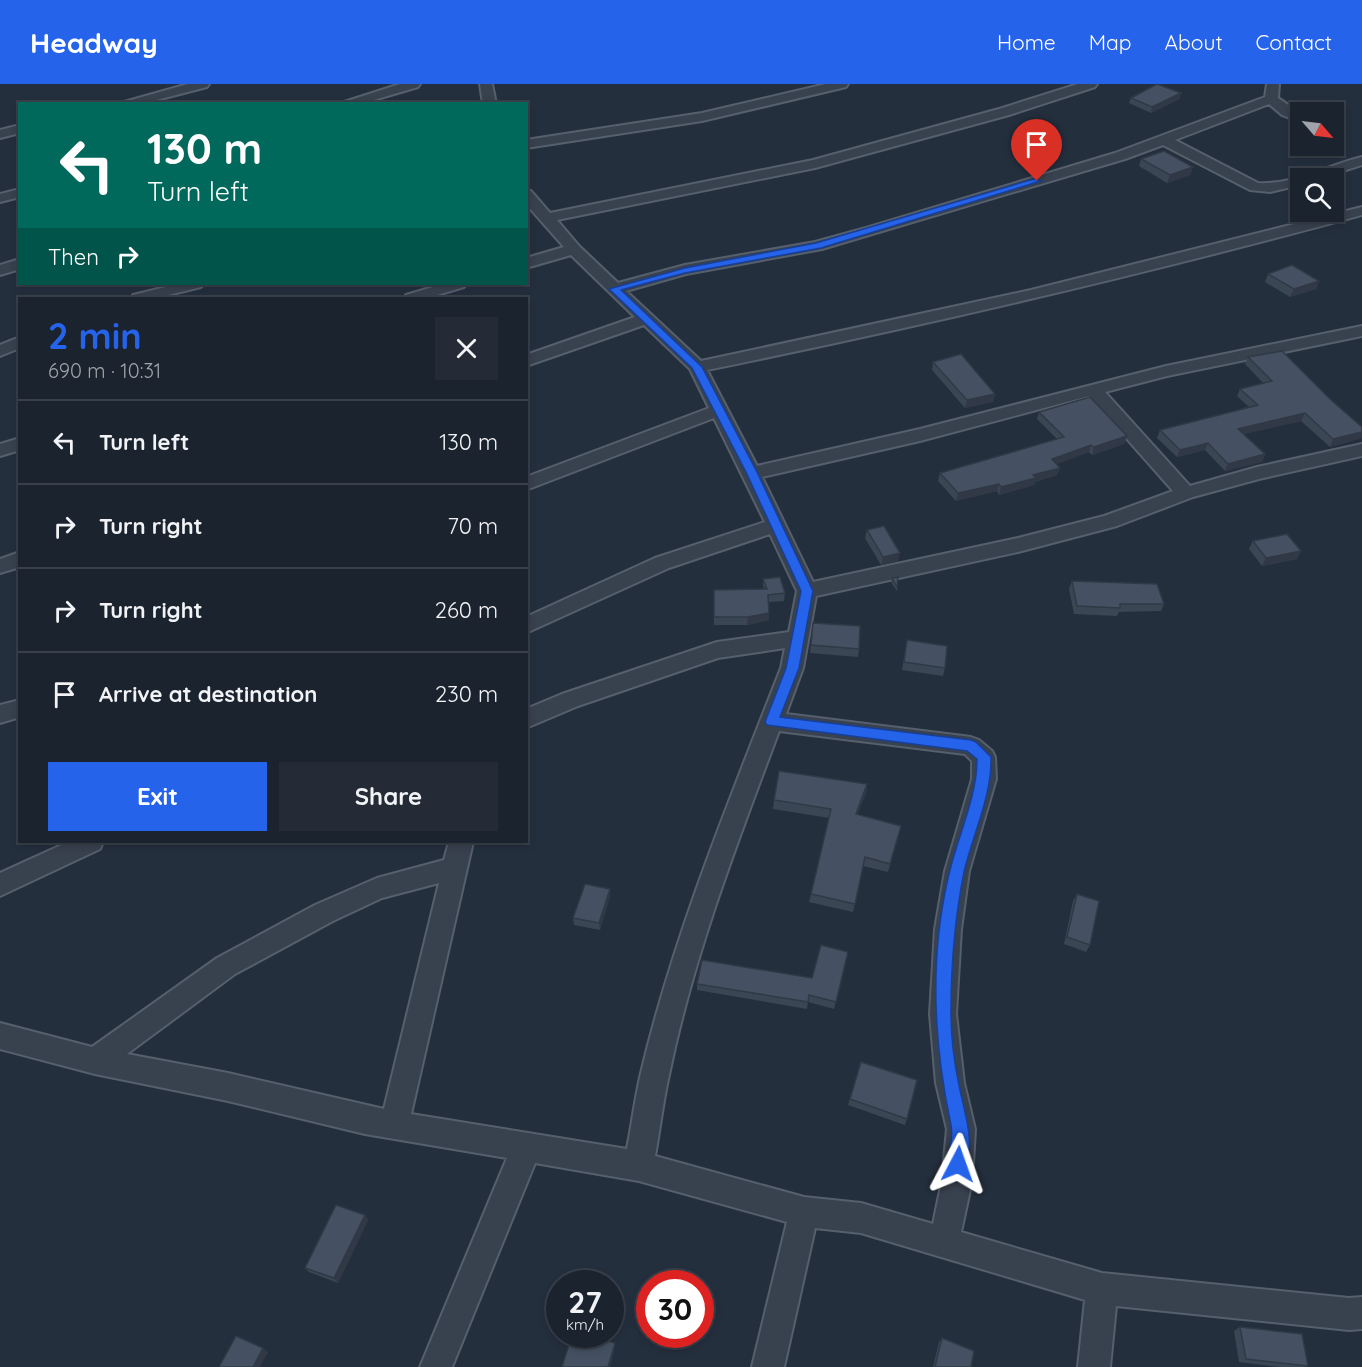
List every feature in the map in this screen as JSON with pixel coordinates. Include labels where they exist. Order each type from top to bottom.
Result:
[{"type":"street","points":[[131,102],[203,84]]},
{"type":"street","points":[[351,102],[414,84]]},
{"type":"street","points":[[489,84],[490,102]]},
{"type":"street","points":[[528,144],[702,117],[816,87],[842,84]]},
{"type":"street","points":[[547,218],[815,164],[1004,112],[1091,84]]},
{"type":"street","points":[[1271,99],[1273,84]]},
{"type":"street","points":[[1271,99],[1290,113]]},
{"type":"street","points":[[614,289],[685,270],[828,243],[1120,156],[1271,99]]},
{"type":"street","points":[[0,134],[18,130]]},
{"type":"street","points":[[1164,140],[1255,188],[1270,188],[1290,183]]},
{"type":"street","points":[[1340,168],[1362,161]]},
{"type":"street","points":[[0,198],[18,194]]},
{"type":"street","points":[[528,196],[574,249],[696,367],[751,472],[807,591],[792,668],[730,830],[687,955],[655,1074],[639,1166]]},
{"type":"street","points":[[696,367],[809,344],[1035,292],[1252,241],[1362,211]]},
{"type":"street","points":[[528,262],[574,249]]},
{"type":"street","points":[[0,270],[18,265]]},
{"type":"street","points":[[143,297],[191,285]]},
{"type":"street","points":[[415,297],[455,285]]},
{"type":"street","points":[[528,361],[645,319]]},
{"type":"street","points":[[751,472],[920,435],[1166,371],[1362,330]]},
{"type":"street","points":[[0,351],[18,343]]},
{"type":"street","points":[[1092,389],[1186,493]]},
{"type":"street","points":[[528,483],[719,410]]},
{"type":"street","points":[[0,450],[18,445]]},
{"type":"street","points":[[807,591],[1041,539],[1110,521],[1186,493],[1257,473],[1362,450]]},
{"type":"street","points":[[528,625],[662,563],[776,525]]},
{"type":"street","points":[[0,566],[18,560]]},
{"type":"street","points":[[528,718],[580,696],[717,650],[799,638]]},
{"type":"street","points":[[0,714],[18,709]]},
{"type":"street","points":[[772,722],[971,746],[984,757],[984,778],[957,871],[948,929],[943,1014],[950,1083],[961,1129],[957,1181],[944,1242]]},
{"type":"street","points":[[0,885],[89,843]]},
{"type":"street","points":[[394,1125],[461,843]]},
{"type":"street","points":[[94,1060],[226,966],[324,913],[377,889],[455,868]]},
{"type":"street","points":[[0,1036],[94,1060],[394,1125],[639,1166],[804,1212],[861,1218],[1102,1289],[1349,1314],[1362,1313]]},
{"type":"street","points":[[436,1367],[527,1146]]},
{"type":"street","points":[[768,1367],[804,1212]]},
{"type":"street","points":[[1094,1367],[1102,1289]]},
{"type":"building","points":[[1157,84],[1181,93],[1152,107],[1131,98]]},
{"type":"building","points":[[1164,151],[1193,167],[1170,175],[1141,159]]},
{"type":"building","points":[[1292,265],[1319,281],[1294,289],[1268,274]]},
{"type":"building","points":[[1282,351],[1362,427],[1362,432],[1333,439],[1305,413],[1238,429],[1265,454],[1228,464],[1208,443],[1180,450],[1160,430],[1258,405],[1240,389],[1272,381],[1248,357]]},
{"type":"building","points":[[961,354],[995,394],[967,400],[933,362]]},
{"type":"building","points":[[1090,397],[1127,436],[1094,447],[1091,445],[1052,459],[1060,468],[1033,475],[1036,478],[1001,487],[999,484],[958,493],[940,473],[1064,437],[1039,412]]},
{"type":"building","points":[[884,526],[900,553],[883,557],[867,530]]},
{"type":"building","points":[[1287,534],[1301,551],[1266,558],[1253,541]]},
{"type":"building","points":[[780,577],[785,593],[768,595],[769,613],[748,617],[714,617],[714,590],[767,589],[763,579]]},
{"type":"building","points":[[898,577],[897,587],[892,578]]},
{"type":"building","points":[[1072,581],[1157,584],[1164,604],[1120,604],[1120,608],[1077,606]]},
{"type":"building","points":[[813,623],[860,626],[859,649],[811,645]]},
{"type":"building","points":[[907,640],[947,646],[945,668],[904,662]]},
{"type":"building","points":[[779,771],[867,784],[856,814],[901,826],[890,864],[865,857],[855,904],[811,894],[831,809],[774,800]]},
{"type":"building","points":[[585,884],[610,889],[599,923],[573,918]]},
{"type":"building","points":[[1077,894],[1099,901],[1090,945],[1067,937]]},
{"type":"building","points":[[821,945],[848,952],[836,1002],[809,995],[808,1002],[697,984],[702,960],[812,978]]},
{"type":"building","points":[[861,1062],[917,1080],[907,1119],[850,1099]]},
{"type":"building","points":[[336,1205],[365,1215],[334,1278],[305,1268]]},
{"type":"building","points":[[1240,1327],[1302,1334],[1308,1366],[1246,1359]]},
{"type":"building","points":[[236,1336],[263,1348],[253,1367],[219,1367]]},
{"type":"building","points":[[942,1338],[974,1351],[971,1367],[935,1367]]},
{"type":"building","points":[[568,1348],[614,1348],[608,1367],[562,1367]]},
{"type":"route","points":[[958,1164],[961,1129],[950,1083],[943,1014],[948,929],[957,871],[970,834],[984,778],[984,757],[971,746],[873,732],[772,722],[792,668],[807,591],[751,472],[696,367],[686,355],[614,289],[685,270],[817,246],[1037,181]]}]
